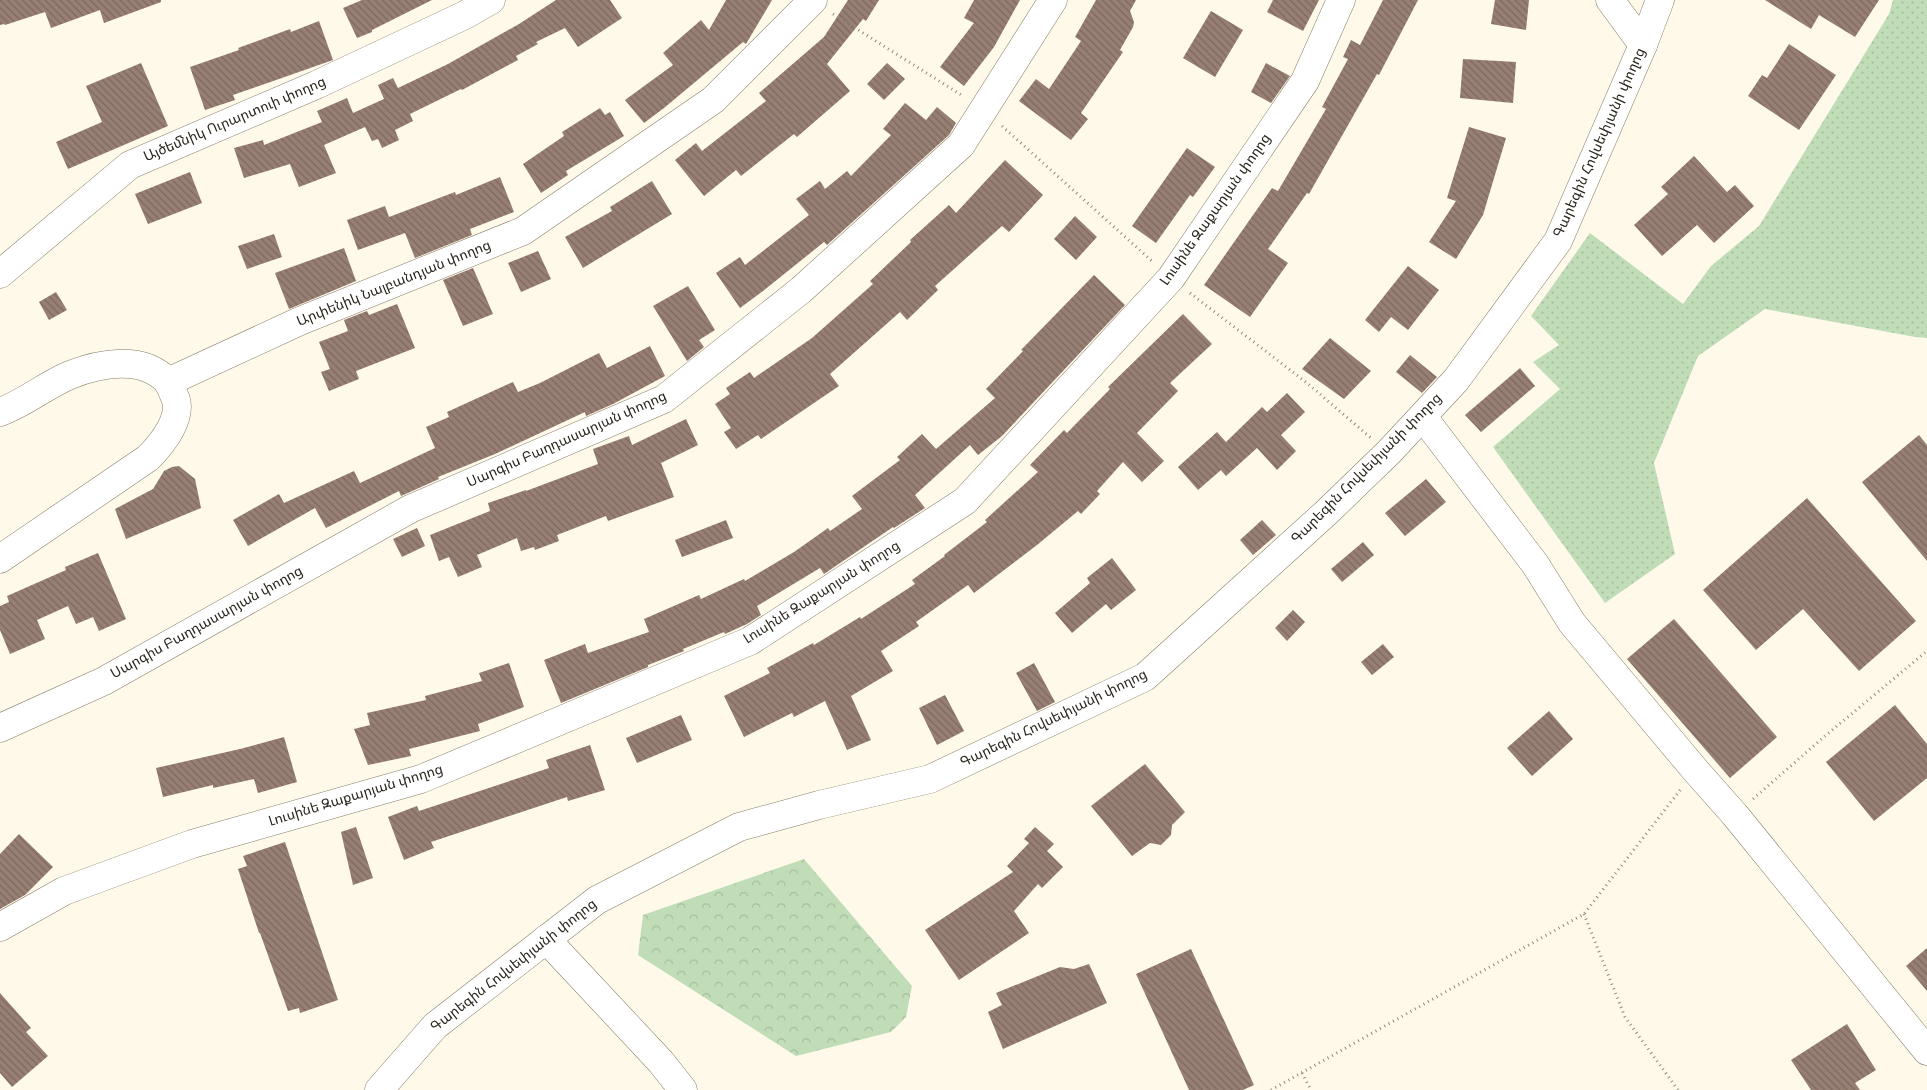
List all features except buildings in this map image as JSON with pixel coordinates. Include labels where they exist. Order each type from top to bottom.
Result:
[{"type":"street","name":"Այծեմնիկ Ուրարտուի փողոց","points":[[0,274],[130,165],[316,85],[465,15],[492,0]]},
{"type":"street","name":"Արփենիկ Նալբանդյան փողոց","points":[[168,382],[300,321],[523,231],[713,100],[813,0]]},
{"type":"street","name":"Սարգիս Բաղդասարյան փողոց","points":[[0,728],[104,681],[410,509],[664,399],[801,290],[961,145],[1053,0]]},
{"type":"street","name":"Լուսինե Զաքարյան փողոց","points":[[0,927],[64,891],[192,844],[421,779],[750,641],[965,501],[1171,278],[1304,81],[1341,0]]},
{"type":"street","points":[[1610,0],[1643,44]]},
{"type":"street","name":"Գարեգին Հովսեփյանի փողոց","points":[[378,1090],[435,1026],[597,900],[739,827],[818,805],[930,779],[1145,677],[1327,512],[1388,452],[1456,380],[1558,242],[1643,44],[1659,1]]},
{"type":"street","points":[[0,412],[70,375],[99,366],[114,364],[141,366],[151,370],[168,382],[176,398],[176,413],[172,427],[158,448],[148,458],[98,494],[0,559]]},
{"type":"street","points":[[1422,417],[1535,564],[1572,623],[1735,815],[1927,1051]]},
{"type":"street","points":[[546,939],[661,1062],[683,1090]]},
{"type":"path","points":[[1204,304],[1307,383],[1388,452]]},
{"type":"path","points":[[1735,815],[1825,736],[1927,651]]},
{"type":"path","points":[[1271,1090],[1584,914],[1696,771]]},
{"type":"path","points":[[1584,914],[1625,1018],[1678,1090]]},
{"type":"path","points":[[1302,1073],[1311,1090]]},
{"type":"green space","points":[[1893,0],[1927,0],[1927,338],[1765,309],[1698,356],[1654,463],[1675,554],[1605,603],[1493,447],[1560,389],[1533,362],[1559,345],[1531,316],[1590,233],[1683,304],[1711,266],[1759,226],[1889,14]]},
{"type":"green space","points":[[804,859],[912,986],[906,1017],[891,1032],[796,1056],[638,955],[643,915]]}]
